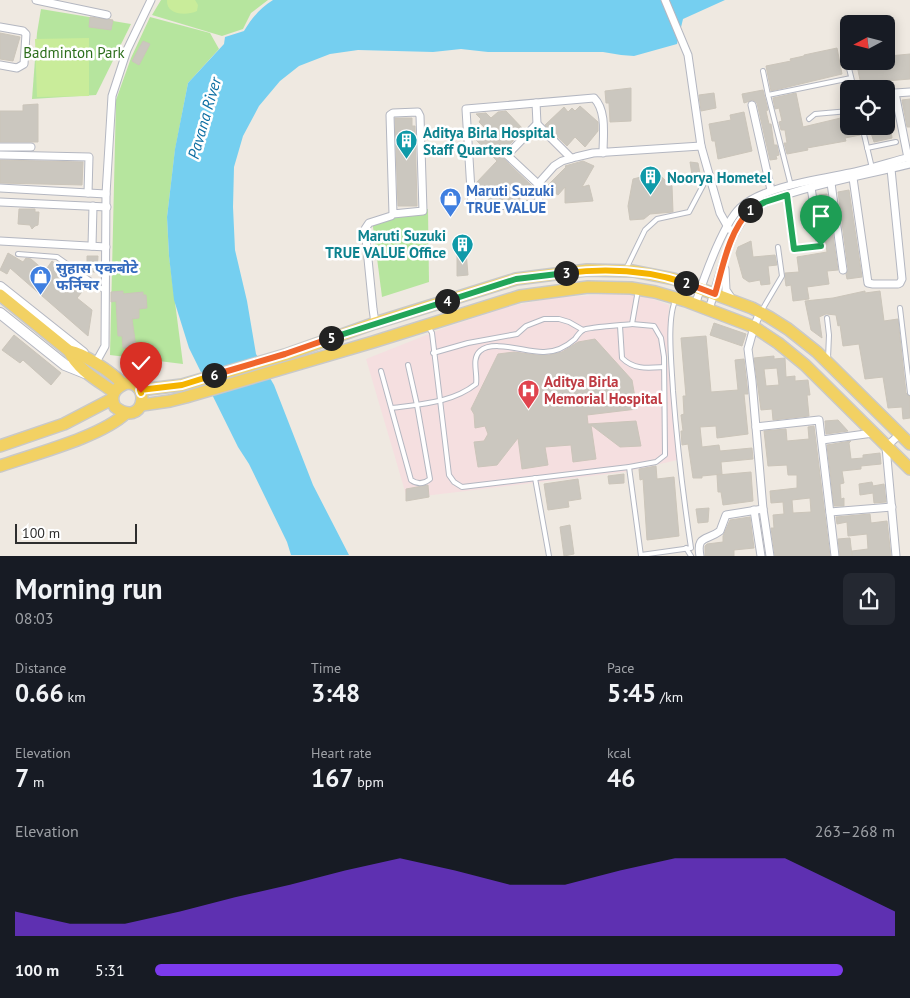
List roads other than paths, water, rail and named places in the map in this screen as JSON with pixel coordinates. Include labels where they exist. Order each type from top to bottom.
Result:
[{"type":"main road","points":[[140,390],[182,385],[298,350],[375,323],[516,279],[587,270],[625,271],[674,279],[760,312],[788,330],[828,363],[910,444]]},
{"type":"main road","points":[[0,287],[87,356],[93,363]]},
{"type":"main road","points":[[0,295],[69,351],[72,358],[86,373],[113,396],[115,407],[126,413],[133,413],[142,405],[186,397],[428,326],[520,296],[588,287],[638,289],[655,292],[709,309],[754,327],[778,343],[805,365],[910,469]]},
{"type":"main road","points":[[0,313],[65,365],[86,373]]},
{"type":"main road","points":[[298,350],[302,362]]},
{"type":"main road","points":[[69,351],[76,352],[123,384],[134,383],[140,390],[142,405]]},
{"type":"main road","points":[[0,446],[64,424],[113,396],[123,384]]},
{"type":"main road","points":[[0,466],[101,430],[120,419],[126,413]]},
{"type":"street","points":[[36,0],[107,15]]},
{"type":"street","points":[[93,363],[105,346],[106,194],[112,96],[127,50],[151,0]]},
{"type":"street","points":[[665,0],[688,55],[701,146],[720,213],[727,226],[735,233]]},
{"type":"street","points":[[0,27],[23,30],[26,34],[24,64],[17,68],[0,66]]},
{"type":"street","points":[[909,160],[903,140],[895,93],[910,92]]},
{"type":"street","points":[[537,124],[508,155],[538,184],[539,204],[472,207],[466,109],[594,98],[601,112],[604,128],[603,152]]},
{"type":"street","points":[[536,104],[537,124],[571,158]]},
{"type":"street","points":[[752,105],[771,190]]},
{"type":"street","points":[[375,323],[365,229],[369,223],[393,214],[423,211],[420,116],[418,112],[393,113],[389,117],[393,214]]},
{"type":"street","points":[[538,184],[554,166],[571,158],[603,152],[701,146]]},
{"type":"street","points":[[0,147],[31,147]]},
{"type":"street","points":[[0,155],[89,157],[88,192]]},
{"type":"street","points":[[695,305],[727,226],[735,213],[748,202],[771,190],[909,160]]},
{"type":"street","points":[[709,309],[735,233],[752,208],[765,202],[811,188],[891,169],[909,160]]},
{"type":"street","points":[[853,178],[868,282],[873,284],[898,284],[902,278],[891,169]]},
{"type":"street","points":[[831,183],[843,270]]},
{"type":"street","points":[[0,188],[106,194]]},
{"type":"street","points":[[787,195],[794,249],[821,246],[811,188]]},
{"type":"street","points":[[0,202],[107,207]]},
{"type":"street","points":[[92,246],[93,206]]},
{"type":"street","points":[[0,241],[106,247]]},
{"type":"street","points":[[725,261],[726,290],[734,301]]},
{"type":"street","points":[[760,312],[748,349],[763,509],[770,556]]},
{"type":"street","points":[[756,427],[819,420],[835,556]]},
{"type":"street","points":[[822,440],[873,433]]},
{"type":"street","points":[[896,556],[886,446],[900,434]]},
{"type":"street","points":[[830,512],[892,507]]},
{"type":"street","points":[[700,556],[699,544],[701,540],[720,531],[726,515],[763,509]]},
{"type":"street","points":[[754,510],[761,556]]},
{"type":"lane","points":[[768,95],[851,78],[849,70]]},
{"type":"lane","points":[[764,71],[768,95],[791,186]]},
{"type":"lane","points":[[809,119],[815,114],[840,112]]},
{"type":"lane","points":[[864,135],[872,168]]},
{"type":"lane","points":[[867,148],[903,140]]},
{"type":"lane","points":[[625,271],[646,230],[657,219],[689,212],[709,174]]},
{"type":"lane","points":[[760,312],[782,276],[778,247]]},
{"type":"lane","points":[[18,254],[58,257],[106,291]]},
{"type":"lane","points":[[632,324],[638,289]]},
{"type":"lane","points":[[629,467],[641,555],[690,548],[680,472],[670,351],[673,306],[677,298]]},
{"type":"lane","points":[[900,308],[910,393]]},
{"type":"lane","points":[[827,318],[829,335],[828,363]]},
{"type":"lane","points":[[433,353],[468,343],[517,334],[526,326],[544,319],[558,319],[569,322],[583,330]]},
{"type":"lane","points":[[392,408],[440,402],[468,390],[476,384],[477,376],[474,362],[479,352],[487,347],[545,353],[561,349],[583,330],[632,324],[654,326],[661,338],[664,367],[664,454],[656,462],[629,467],[462,487],[454,482],[448,474],[440,402],[433,353],[432,333],[428,326]]},
{"type":"lane","points":[[620,326],[622,358],[629,365],[642,368],[664,367]]},
{"type":"lane","points":[[381,371],[411,480],[421,484],[430,478],[408,365]]},
{"type":"lane","points":[[535,478],[548,556]]},
{"type":"lane","points":[[686,548],[691,556]]},
{"type":"water","name":"Pavana River","points":[[273,0],[725,0],[683,19],[677,44],[634,56],[603,52],[488,52],[461,49],[433,52],[358,50],[330,54],[299,66],[280,81],[259,106],[243,136],[234,167],[235,250],[247,301],[256,354],[274,385],[313,485],[349,555],[291,555],[287,542],[249,464],[238,447],[189,348],[174,300],[167,217],[175,149],[188,83],[224,44],[225,37],[244,31],[264,6]]},
{"type":"place","name":"Aditya Birla Hospital Staff Quarters","points":[[407,160]]},
{"type":"place","name":"Noorya Hometel","points":[[651,196]]},
{"type":"place","name":"Maruti Suzuki TRUE VALUE","points":[[450,218]]},
{"type":"place","name":"Maruti Suzuki TRUE VALUE Office","points":[[462,263]]},
{"type":"place","name":"सुहास एकबोटे फर्निचर","points":[[40,295]]},
{"type":"place","name":"Aditya Birla Memorial Hospital","points":[[528,409]]},
{"type":"park label","name":"Badminton Park","points":[[74,52]]}]
